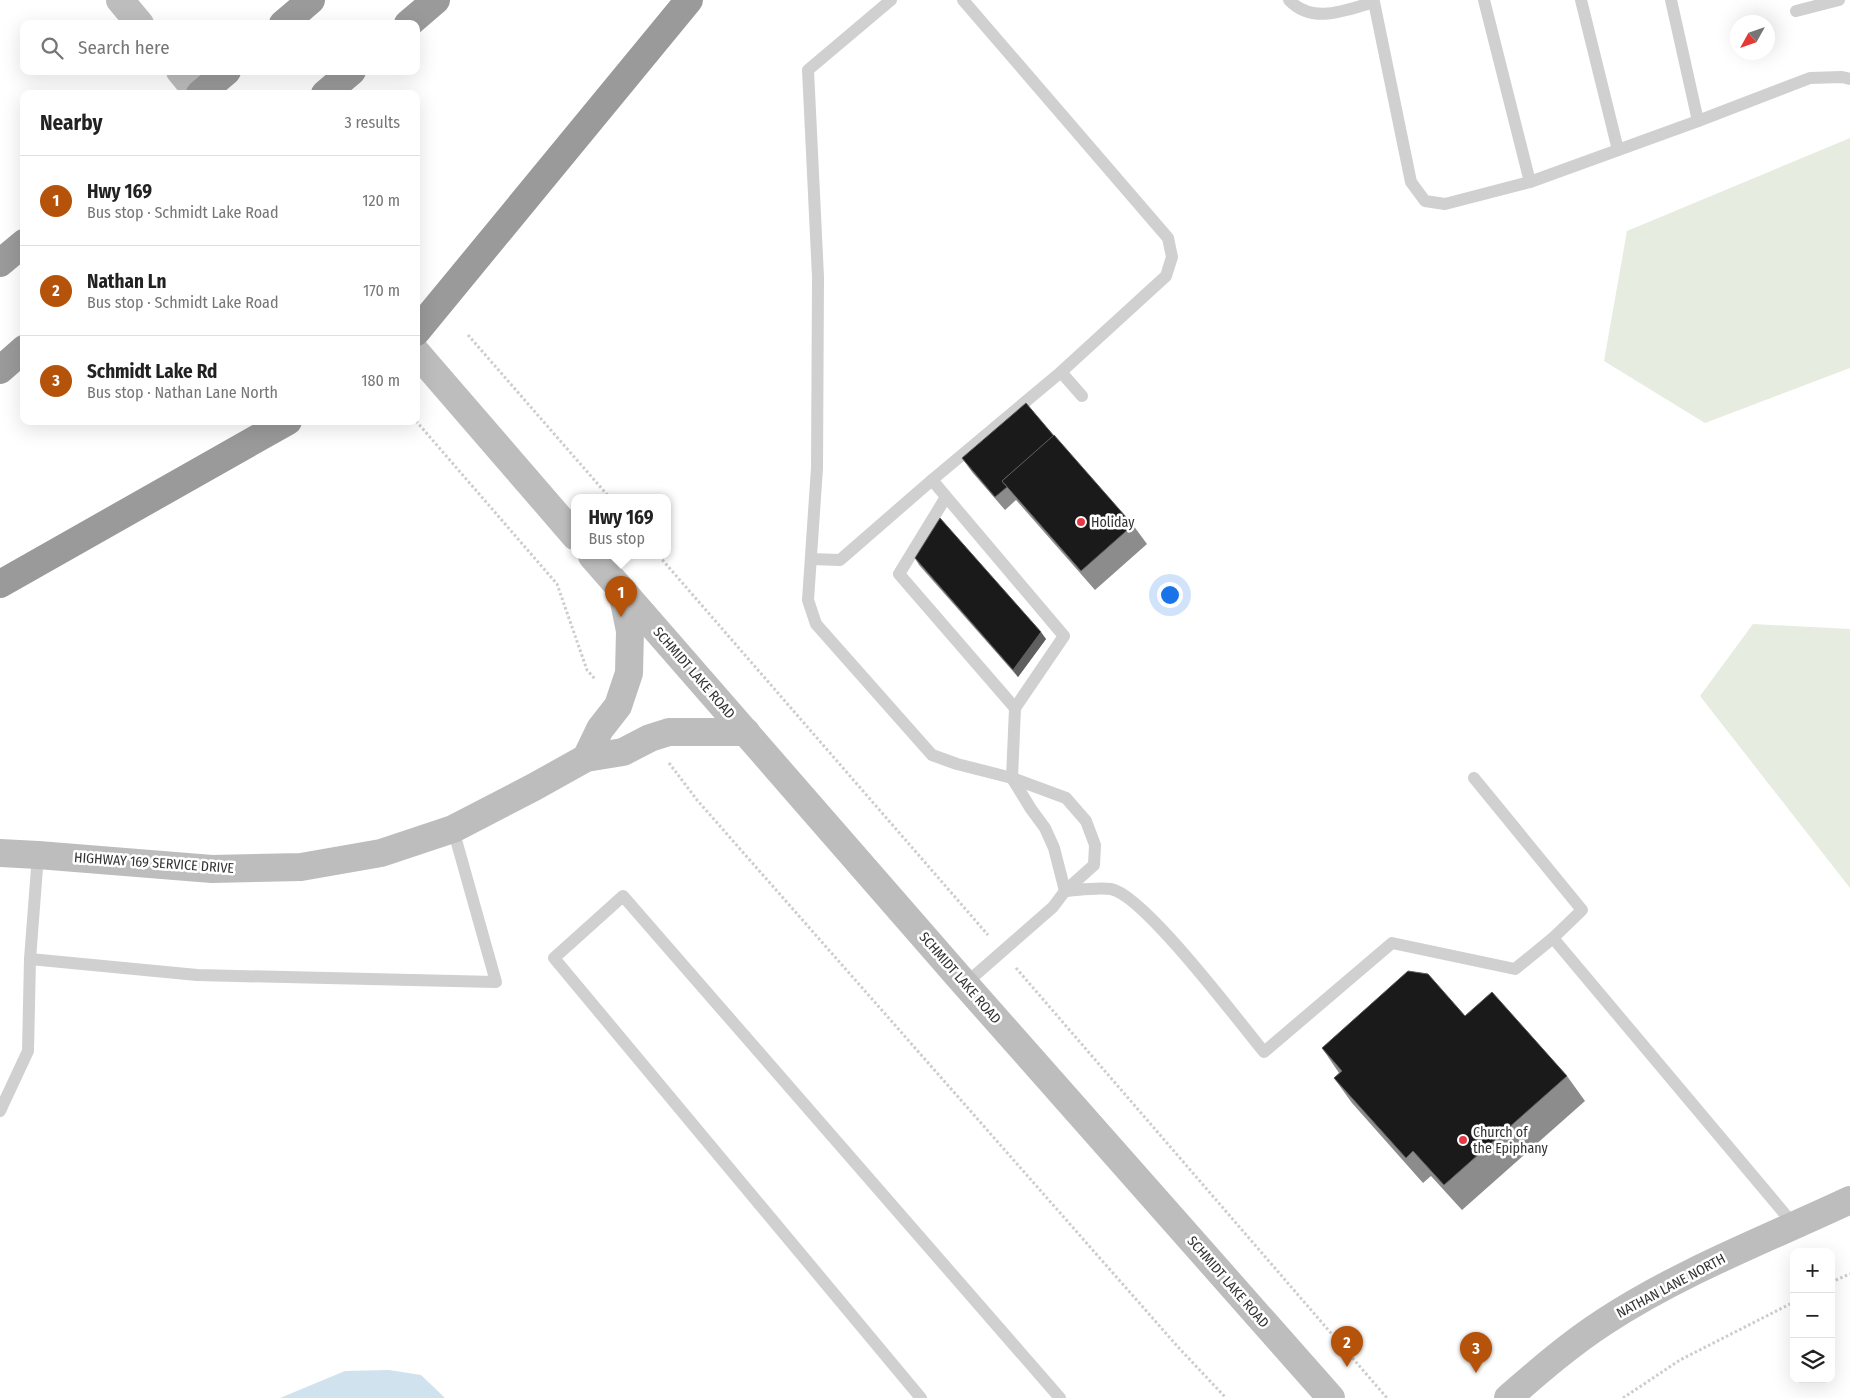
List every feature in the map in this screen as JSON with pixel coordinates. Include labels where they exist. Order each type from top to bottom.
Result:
[{"type":"highway","points":[[288,20],[311,0]]},
{"type":"highway","points":[[413,20],[436,0]]},
{"type":"highway","points":[[420,327],[689,0]]},
{"type":"highway","points":[[205,90],[222,75]]},
{"type":"highway","points":[[330,90],[347,75]]},
{"type":"highway","points":[[0,263],[20,246]]},
{"type":"highway","points":[[0,370],[20,352]]},
{"type":"highway","points":[[0,584],[281,425]]},
{"type":"street","points":[[120,0],[137,20]]},
{"type":"street","points":[[183,75],[197,90]]},
{"type":"street","points":[[420,357],[571,531]]},
{"type":"street","name":"SCHMIDT LAKE ROAD","points":[[595,559],[965,984],[1331,1398]]},
{"type":"street","points":[[586,758],[600,729],[618,706],[630,673],[630,631],[622,591]]},
{"type":"street","name":"HIGHWAY 169 SERVICE DRIVE","points":[[0,853],[38,854],[212,869],[300,867],[381,853],[453,829],[586,758],[623,752],[650,738],[668,732],[746,732]]},
{"type":"street","name":"NATHAN LANE NORTH","points":[[1508,1398],[1603,1323],[1638,1302],[1689,1274],[1850,1200]]},
{"type":"lane","points":[[891,0],[808,70],[818,277],[817,468],[808,600],[816,624],[932,755],[957,764],[1012,778],[1066,798],[1086,821],[1095,846],[1094,865],[1065,891],[1053,908],[965,984]]},
{"type":"lane","points":[[811,559],[840,560],[1061,372],[1166,276],[1172,257],[1168,238],[963,0]]},
{"type":"lane","points":[[1289,0],[1296,8],[1315,15],[1334,14],[1374,2],[1411,182],[1425,201],[1445,204],[1530,182],[1810,78],[1842,77],[1850,79]]},
{"type":"lane","points":[[1484,0],[1530,182]]},
{"type":"lane","points":[[1581,0],[1618,150]]},
{"type":"lane","points":[[1670,0],[1698,121]]},
{"type":"lane","points":[[1796,11],[1839,0]]},
{"type":"lane","points":[[1061,372],[1082,396]]},
{"type":"lane","points":[[932,480],[1064,636],[1015,708],[1012,778],[1045,828],[1054,848],[1065,891]]},
{"type":"lane","points":[[946,497],[899,574],[1015,708]]},
{"type":"lane","points":[[1065,891],[1112,889],[1132,901],[1156,922],[1264,1052],[1392,943],[1515,969],[1582,910],[1474,778]]},
{"type":"lane","points":[[30,959],[197,975],[496,982],[453,829]]},
{"type":"lane","points":[[0,1111],[28,1051],[30,959],[38,854]]},
{"type":"lane","points":[[921,1398],[554,958],[623,896],[1060,1398]]},
{"type":"lane","points":[[1552,938],[1795,1226]]},
{"type":"path","points":[[468,334],[607,494]]},
{"type":"path","points":[[420,425],[557,584],[587,670],[618,706]]},
{"type":"path","points":[[663,559],[1387,1398]]},
{"type":"path","points":[[650,738],[697,800],[1178,1347],[1226,1398]]},
{"type":"path","points":[[1835,1280],[1850,1274]]},
{"type":"path","points":[[1623,1398],[1680,1360],[1790,1304]]},
{"type":"shaded area","points":[[1850,138],[1850,368],[1705,423],[1604,361],[1627,231]]},
{"type":"shaded area","points":[[1753,624],[1850,629],[1850,888],[1700,696]]},
{"type":"water","points":[[389,1370],[421,1375],[445,1398],[280,1398],[345,1371]]},
{"type":"building","points":[[1026,403],[1054,436],[1002,481],[1007,487],[995,497],[962,458]]},
{"type":"building","name":"Holiday","points":[[1054,435],[1133,525],[1081,571],[1002,481]]},
{"type":"building","points":[[940,518],[1041,632],[1013,670],[915,558]]},
{"type":"building","name":"Church of the Epiphany","points":[[1408,971],[1428,974],[1465,1016],[1492,992],[1567,1076],[1444,1185],[1413,1151],[1406,1158],[1334,1078],[1342,1071],[1322,1048]]},
{"type":"place","name":"Holiday","points":[[1081,522]]},
{"type":"place","name":"Hwy 169","points":[[621,617]]},
{"type":"place","name":"Church of the Epiphany","points":[[1463,1140]]},
{"type":"place","name":"Nathan Ln","points":[[1347,1367]]},
{"type":"place","name":"Schmidt Lake Rd","points":[[1476,1373]]}]
